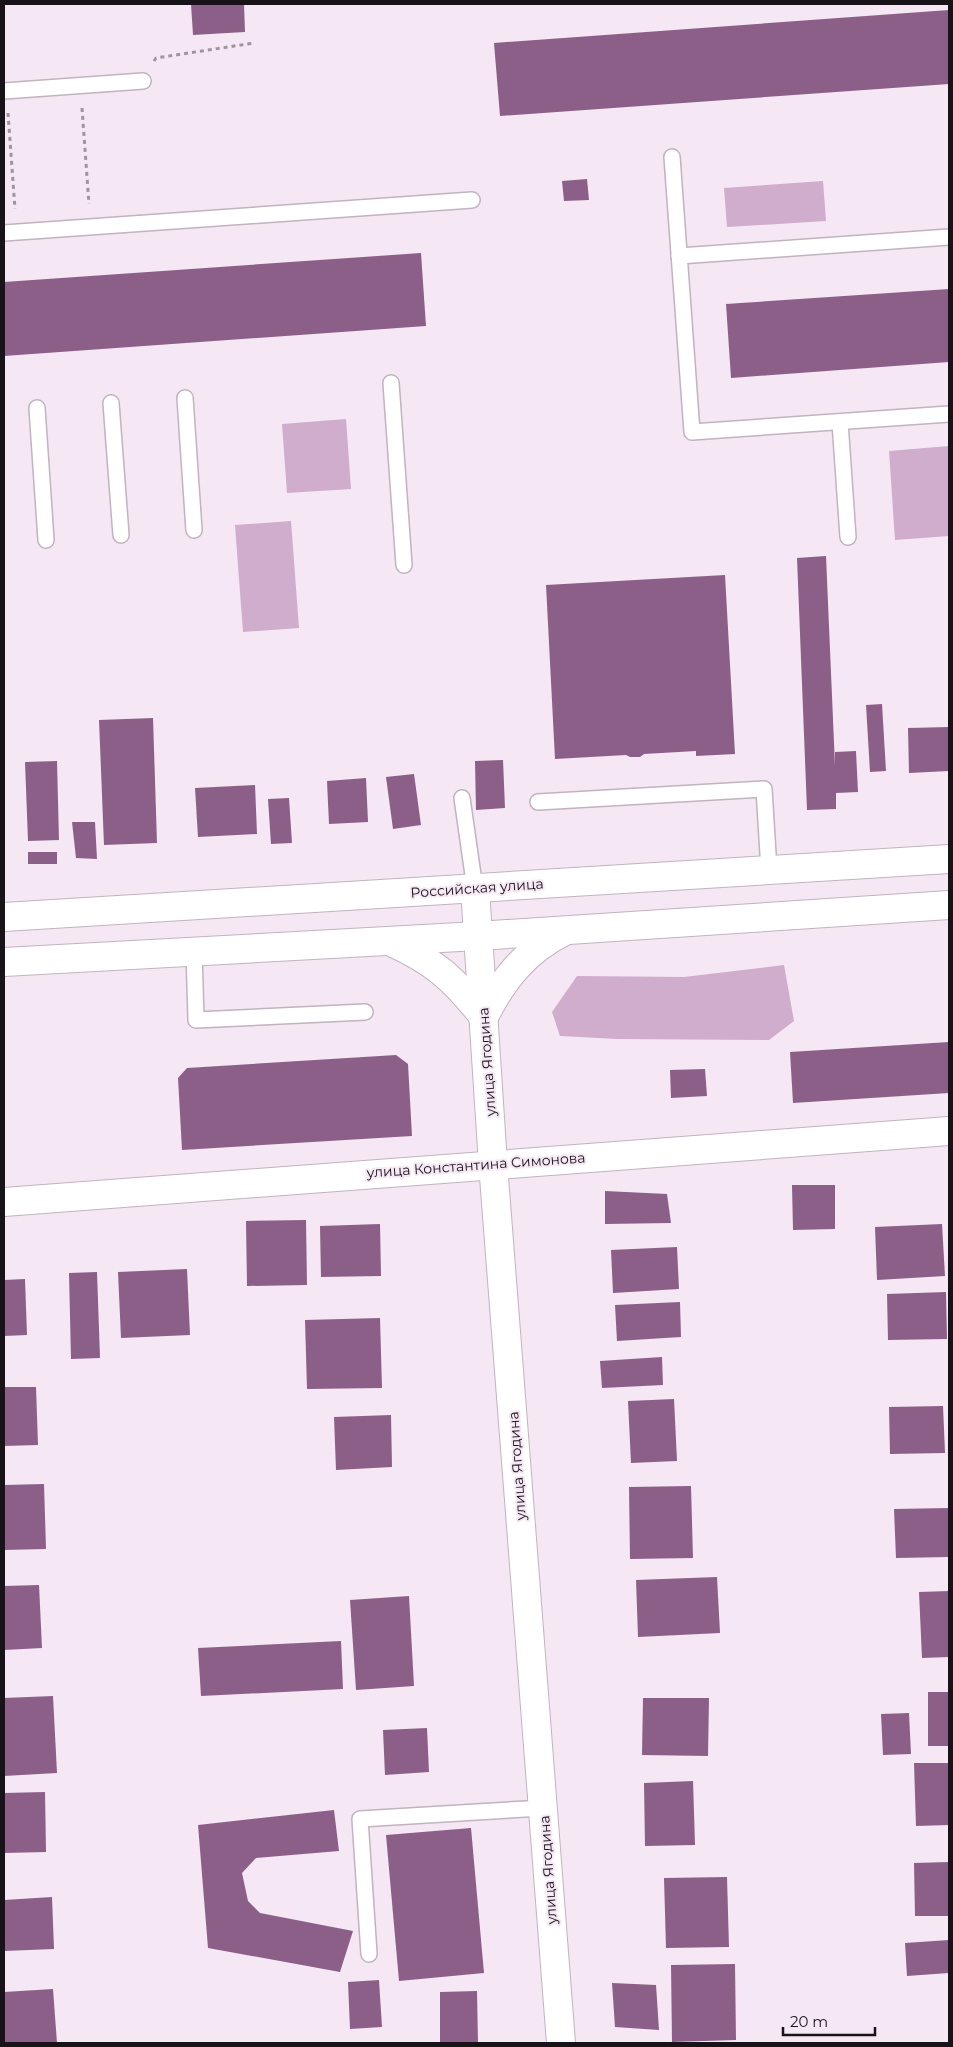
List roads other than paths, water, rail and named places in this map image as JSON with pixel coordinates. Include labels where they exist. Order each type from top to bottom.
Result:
[{"type":"street","name":"Российская улица","points":[[4,917],[949,859]]},
{"type":"street","name":"улица Ягодина","points":[[475,889],[493,1164],[561,2043]]},
{"type":"street","points":[[4,962],[194,950],[478,936],[949,905]]},
{"type":"street","points":[[386,940],[419,955],[452,979],[484,1017],[498,990],[522,960],[549,939],[568,930]]},
{"type":"street","name":"улица Константина Симонова","points":[[4,1202],[949,1130]]},
{"type":"lane","points":[[5,91],[142,81]]},
{"type":"lane","points":[[672,158],[692,432],[949,414]]},
{"type":"lane","points":[[10,233],[472,200]]},
{"type":"lane","points":[[679,256],[949,237]]},
{"type":"lane","points":[[391,383],[404,565]]},
{"type":"lane","points":[[184,398],[194,530]]},
{"type":"lane","points":[[111,403],[120,535]]},
{"type":"lane","points":[[37,408],[46,540]]},
{"type":"lane","points":[[840,422],[848,537]]},
{"type":"lane","points":[[538,802],[764,789],[769,870]]},
{"type":"lane","points":[[462,798],[475,889]]},
{"type":"lane","points":[[194,950],[196,1020],[365,1012]]},
{"type":"lane","points":[[369,1954],[360,1819],[543,1808]]}]
